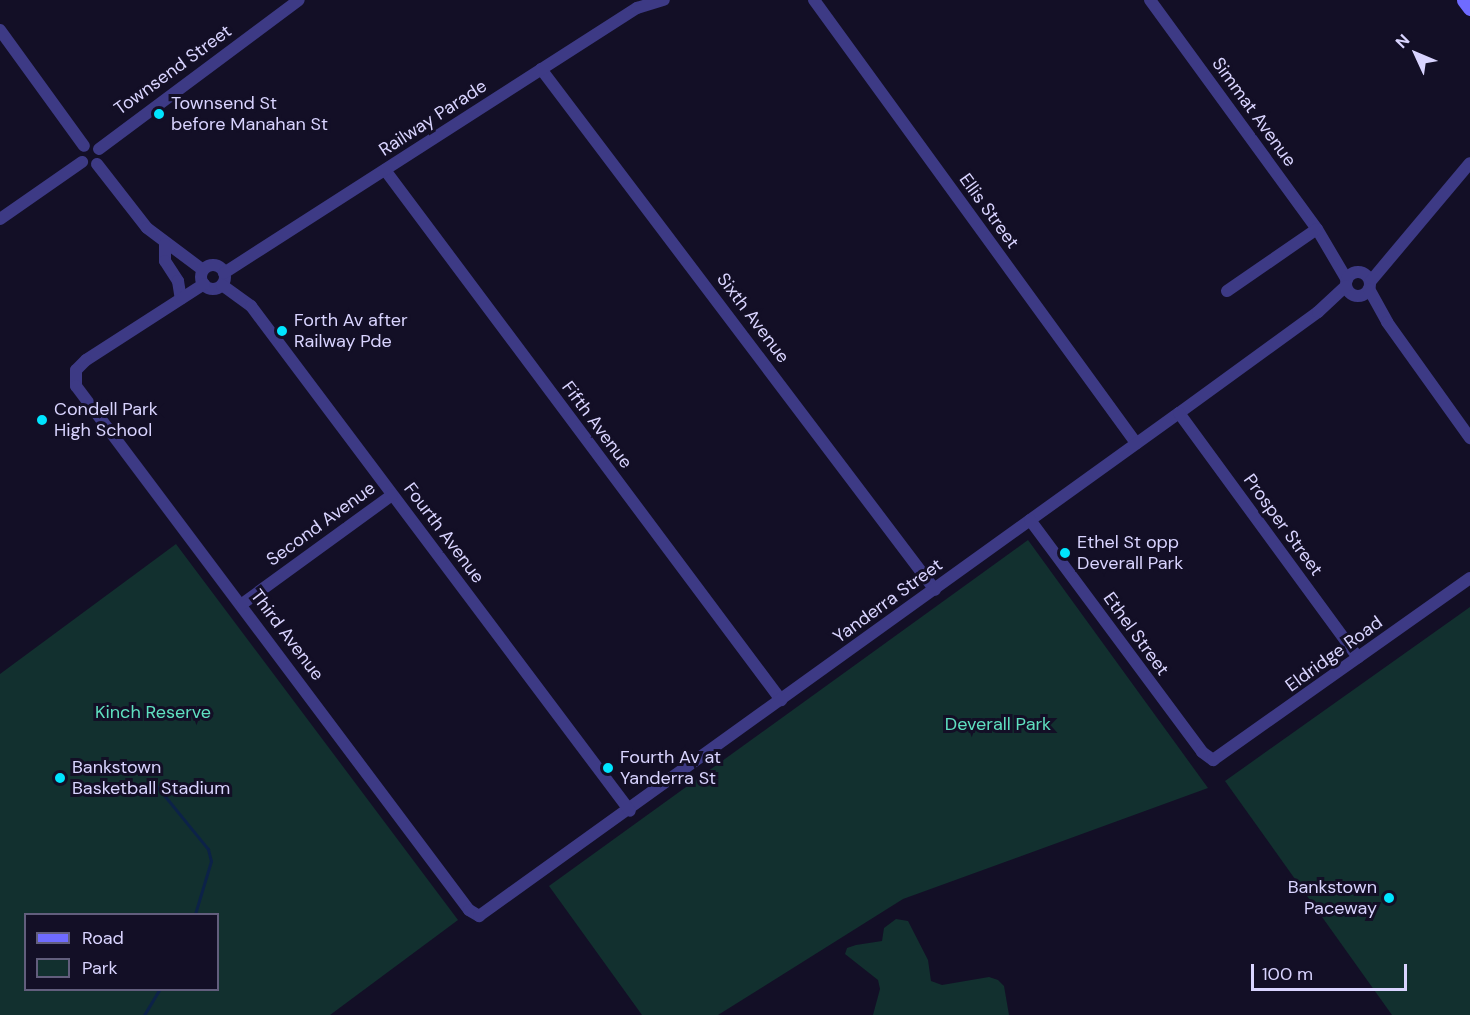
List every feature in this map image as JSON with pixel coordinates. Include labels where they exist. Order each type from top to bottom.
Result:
[{"type":"main road","points":[[1464,0],[1470,8]]},
{"type":"street","name":"Townsend Street","points":[[99,149],[299,0]]},
{"type":"street","name":"Railway Parade","points":[[223,279],[385,170],[637,8],[664,0]]},
{"type":"street","name":"Ellis Street","points":[[814,0],[1136,443]]},
{"type":"street","name":"Simmat Avenue","points":[[1150,0],[1317,229],[1351,289],[1387,322]]},
{"type":"street","points":[[0,30],[84,146]]},
{"type":"street","name":"Sixth Avenue","points":[[541,69],[935,590]]},
{"type":"street","points":[[82,162],[79,155],[84,146],[90,144],[99,149],[97,164],[137,217],[165,244],[203,270]]},
{"type":"street","points":[[0,219],[82,162],[97,164]]},
{"type":"street","points":[[1351,289],[1365,279],[1402,242],[1470,163]]},
{"type":"street","name":"Fifth Avenue","points":[[385,170],[782,700]]},
{"type":"street","points":[[1227,291],[1317,229]]},
{"type":"street","points":[[165,244],[165,261],[178,281],[181,299],[204,284]]},
{"type":"street","name":"Simmat Avenue","points":[[1328,245],[1365,279],[1387,322],[1470,438]]},
{"type":"street","points":[[203,270],[213,265],[223,279],[212,289],[204,284]]},
{"type":"street","points":[[203,270],[204,284]]},
{"type":"street","name":"Fourth Avenue","points":[[223,279],[251,306],[630,811]]},
{"type":"street","points":[[1351,289],[1365,279]]},
{"type":"street","name":"Yanderra Street","points":[[479,916],[630,811],[1351,289]]},
{"type":"street","name":"Third Avenue","points":[[181,299],[86,360],[75,370],[79,391],[242,604],[469,910],[479,916]]},
{"type":"street","name":"Prosper Street","points":[[1179,413],[1358,658]]},
{"type":"street","name":"Second Avenue","points":[[242,604],[392,495]]},
{"type":"street","name":"Ethel Street","points":[[1030,520],[1202,752],[1210,760],[1219,759]]},
{"type":"street","name":"Eldridge Road","points":[[1219,759],[1470,578]]},
{"type":"green space","name":"Deverall Park","points":[[1028,540],[1208,788],[903,899],[718,1015],[642,1015],[549,886]]},
{"type":"green space","name":"Kinch Reserve","points":[[176,544],[458,920],[330,1015],[0,1015],[0,674]]},
{"type":"green space","name":"Bankstown Paceway","points":[[1470,607],[1470,1015],[1392,1015],[1225,781]]},
{"type":"green space","points":[[896,919],[908,921],[928,960],[931,981],[942,985],[989,977],[998,980],[1004,986],[1009,1015],[873,1015],[880,989],[878,980],[845,954],[847,948],[882,941],[884,928]]},
{"type":"waterway","points":[[155,784],[208,849],[211,861],[195,913]]},
{"type":"waterway","points":[[144,1015],[158,991]]},
{"type":"place","name":"Townsend St before Manahan St","points":[[159,114]]},
{"type":"place","name":"Forth Av after Railway Pde","points":[[282,331]]},
{"type":"place","name":"Condell Park High School","points":[[42,420]]},
{"type":"place","name":"Ethel St opp Deverall Park","points":[[1065,553]]},
{"type":"place","name":"Fourth Av at Yanderra St","points":[[608,768]]},
{"type":"place","name":"Bankstown Basketball Stadium","points":[[60,778]]},
{"type":"place","name":"Bankstown Paceway","points":[[1389,898]]}]
